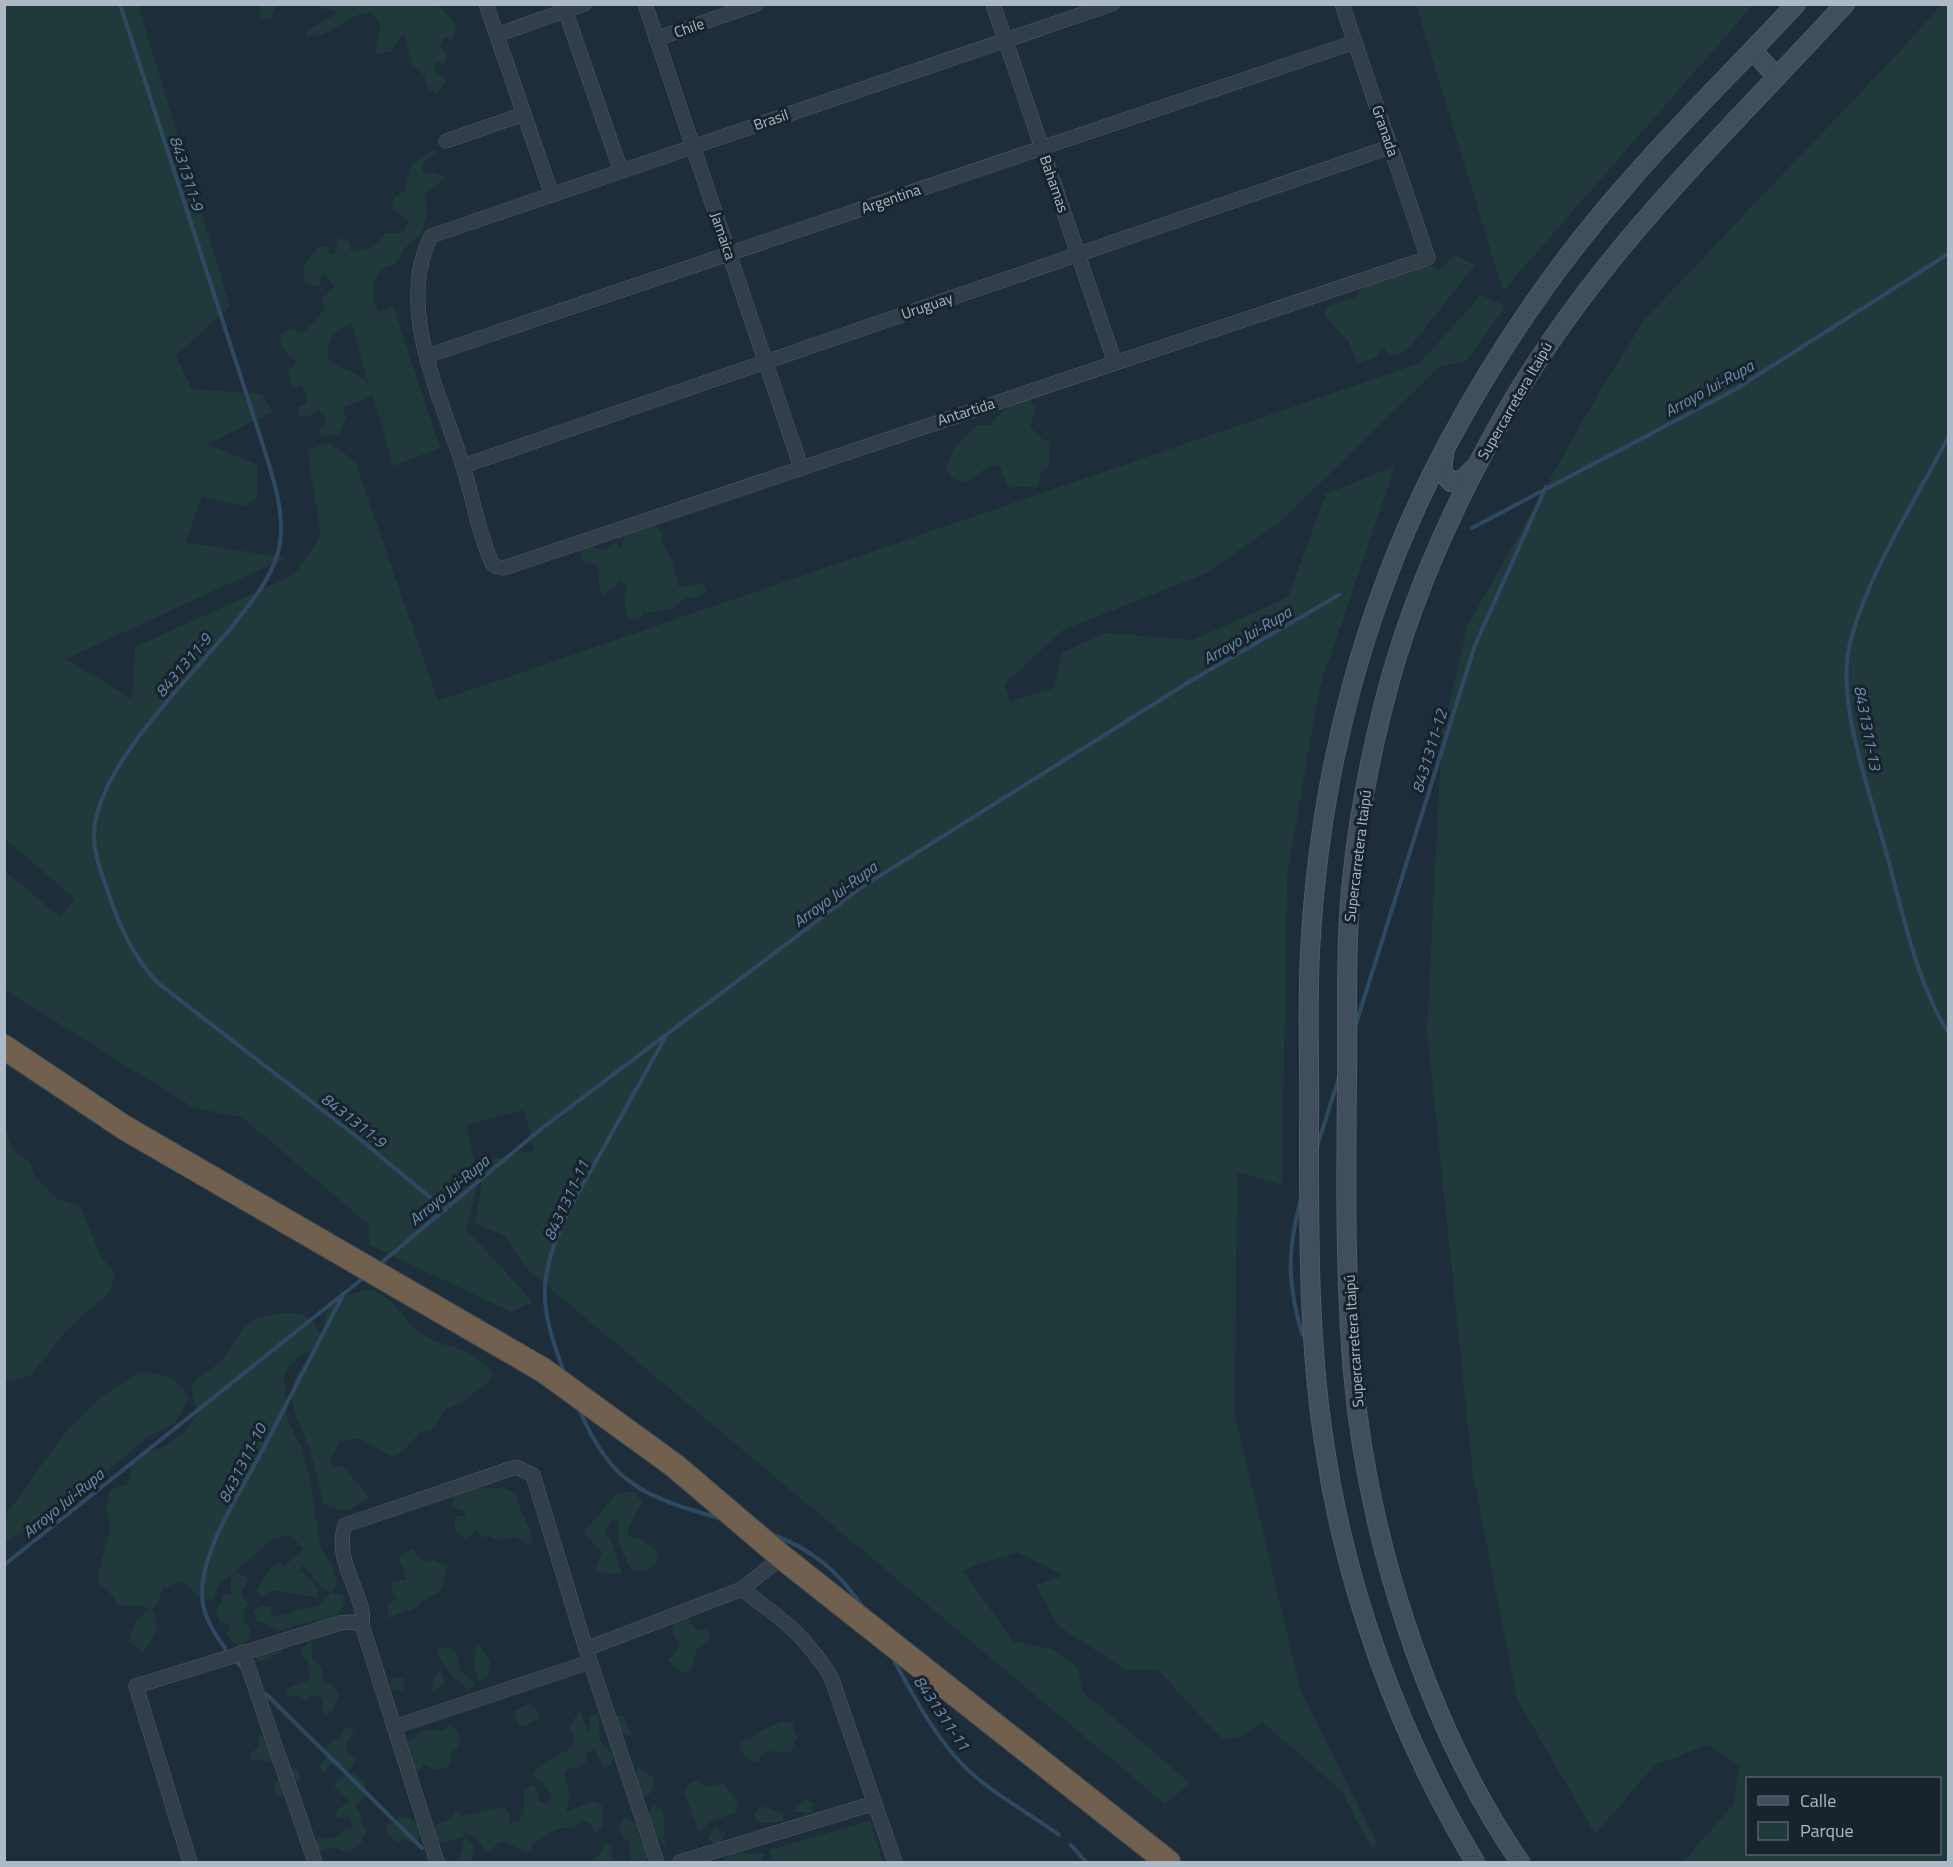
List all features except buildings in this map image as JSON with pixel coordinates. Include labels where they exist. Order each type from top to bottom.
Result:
[{"type":"highway","points":[[4,1047],[125,1128],[543,1370],[675,1466],[782,1557],[1168,1863]]},
{"type":"street","points":[[486,4],[552,195]]},
{"type":"street","points":[[497,35],[564,8],[584,4]]},
{"type":"street","name":"Jamaica","points":[[645,4],[801,467]]},
{"type":"street","name":"Chile","points":[[656,39],[756,4]]},
{"type":"street","name":"Bahamas","points":[[993,4],[1115,363]]},
{"type":"street","name":"Brasil","points":[[427,356],[418,305],[420,265],[431,236],[1112,4]]},
{"type":"street","name":"Granada","points":[[1342,4],[1428,258]]},
{"type":"street","points":[[1475,1863],[1443,1805],[1405,1725],[1370,1632],[1342,1535],[1324,1444],[1319,1402],[1309,1202],[1310,958],[1318,860],[1334,763],[1358,659],[1375,610],[1409,525],[1445,447],[1492,366],[1560,266],[1659,147],[1796,4]]},
{"type":"street","name":"Supercarretera Itaipú","points":[[1520,1863],[1492,1818],[1453,1745],[1397,1592],[1369,1484],[1353,1374],[1350,1324],[1347,1110],[1349,935],[1358,837],[1374,742],[1397,659],[1442,540],[1478,464],[1527,376],[1577,300],[1679,179],[1845,4]]},
{"type":"street","points":[[564,8],[621,171]]},
{"type":"street","name":"Argentina","points":[[427,356],[1355,42]]},
{"type":"street","points":[[1753,51],[1777,77]]},
{"type":"street","points":[[446,141],[524,114]]},
{"type":"street","name":"Uruguay","points":[[463,466],[1390,147]]},
{"type":"street","name":"Antartida","points":[[463,466],[490,559],[495,566],[504,567],[1428,258]]},
{"type":"street","points":[[427,356],[463,466]]},
{"type":"street","points":[[1445,447],[1442,472],[1451,482],[1463,479],[1478,464]]},
{"type":"street","points":[[437,1863],[362,1625],[364,1617],[347,1572],[341,1538],[345,1525],[516,1467],[533,1475],[588,1656],[657,1863]]},
{"type":"street","points":[[394,1727],[588,1656],[742,1589],[782,1557]]},
{"type":"street","points":[[742,1589],[795,1629],[831,1677],[895,1863]]},
{"type":"street","points":[[190,1863],[136,1686],[340,1623],[351,1622],[362,1625]]},
{"type":"street","points":[[243,1652],[315,1863]]},
{"type":"street","points":[[680,1863],[875,1803]]},
{"type":"green space","points":[[5,4],[138,5],[230,306],[176,356],[192,389],[262,394],[272,412],[208,444],[257,465],[257,497],[245,506],[202,497],[186,542],[285,558],[66,659],[132,699],[135,647],[294,575],[321,535],[307,450],[329,443],[355,461],[438,701],[1420,363],[1481,295],[1506,306],[1465,362],[1440,366],[1279,523],[1204,574],[1063,630],[1004,684],[1010,702],[1054,688],[1062,653],[1105,633],[1193,640],[1288,597],[1326,494],[1395,466],[1319,689],[1287,877],[1282,1185],[1237,1172],[1235,1416],[1301,1692],[1378,1846],[1371,1848],[1342,1791],[1262,1722],[1238,1738],[1222,1739],[1158,1670],[1124,1669],[1057,1625],[1036,1585],[1064,1575],[1018,1552],[962,1570],[1014,1642],[1052,1649],[1077,1667],[1084,1693],[1190,1783],[1165,1804],[526,1268],[505,1236],[475,1224],[485,1161],[534,1150],[524,1110],[466,1125],[474,1161],[484,1161],[466,1229],[533,1302],[511,1312],[370,1245],[369,1225],[242,1117],[194,1108],[5,990],[5,871],[60,917],[75,899],[5,839]]},
{"type":"green space","points":[[320,4],[434,4],[442,9],[456,24],[453,39],[444,38],[439,46],[446,53],[445,63],[435,62],[435,72],[444,76],[445,81],[437,94],[429,89],[424,75],[413,65],[405,36],[400,37],[391,52],[376,53],[380,27],[372,13],[359,14],[325,33],[307,36],[306,31],[339,12],[320,8]]},
{"type":"green space","points":[[1416,4],[1753,5],[1503,291]]},
{"type":"green space","points":[[259,5],[275,5],[271,19],[261,19]]},
{"type":"green space","points":[[1941,5],[1948,5],[1948,1862],[1683,1862],[1733,1805],[1740,1766],[1708,1745],[1655,1765],[1595,1834],[1517,1699],[1473,1474],[1427,1030],[1442,733],[1468,625],[1598,394],[1645,319],[1903,48]]},
{"type":"green space","points":[[432,151],[437,151],[422,164],[422,174],[431,172],[445,177],[425,194],[427,215],[421,234],[405,248],[394,265],[383,269],[374,284],[373,294],[378,312],[393,306],[440,448],[393,466],[373,396],[343,407],[346,417],[339,434],[322,436],[318,432],[325,425],[325,416],[318,410],[310,416],[300,417],[297,408],[306,404],[306,395],[302,386],[292,387],[288,372],[297,362],[283,349],[280,334],[292,328],[300,333],[305,332],[325,308],[322,299],[335,286],[325,274],[321,277],[319,287],[305,282],[303,267],[318,247],[327,246],[330,255],[335,254],[338,240],[342,238],[350,243],[349,248],[353,252],[373,247],[385,233],[397,234],[405,230],[409,221],[393,210],[394,197],[404,192],[412,164]],"holes":[[[352,324],[369,386],[361,377],[329,360],[328,353],[332,337],[340,329]]]},
{"type":"green space","points":[[1455,255],[1475,265],[1410,347],[1399,354],[1389,356],[1383,346],[1375,358],[1358,363],[1349,342],[1324,315],[1328,306],[1356,297],[1365,284],[1397,270],[1410,273],[1413,268],[1428,263],[1439,270]]},
{"type":"green space","points":[[1024,395],[1036,406],[1030,427],[1043,440],[1049,441],[1049,464],[1041,472],[1038,488],[1022,486],[1008,488],[999,464],[985,469],[964,483],[950,477],[946,467],[954,448],[977,425],[990,425],[1013,401]]},
{"type":"green space","points":[[653,524],[663,533],[662,543],[672,560],[679,587],[703,583],[707,590],[699,597],[686,598],[671,609],[648,613],[642,607],[644,615],[638,620],[628,618],[625,610],[626,583],[619,581],[615,587],[603,595],[599,585],[598,565],[584,563],[581,556],[583,548],[588,546],[603,550],[610,548],[613,542],[621,549],[625,533]]},
{"type":"green space","points":[[5,1127],[13,1150],[30,1162],[35,1177],[55,1198],[80,1206],[101,1257],[115,1273],[110,1292],[66,1331],[30,1376],[5,1382]]},
{"type":"green space","points":[[367,1290],[384,1296],[424,1335],[474,1356],[493,1372],[490,1381],[459,1404],[447,1408],[430,1431],[420,1432],[397,1455],[386,1454],[359,1438],[340,1442],[331,1458],[332,1467],[343,1467],[369,1497],[357,1506],[342,1510],[323,1504],[312,1458],[293,1405],[293,1387],[297,1373],[312,1357],[320,1340],[314,1352],[303,1353],[288,1367],[284,1377],[287,1419],[301,1447],[309,1476],[321,1549],[332,1565],[338,1584],[332,1592],[343,1596],[341,1610],[332,1617],[285,1630],[278,1630],[257,1621],[253,1611],[261,1606],[271,1607],[272,1616],[283,1615],[304,1608],[317,1607],[331,1592],[322,1588],[303,1565],[299,1573],[304,1573],[317,1587],[319,1598],[271,1590],[264,1597],[256,1592],[272,1566],[282,1562],[283,1567],[304,1549],[290,1535],[270,1540],[232,1575],[239,1573],[248,1579],[241,1596],[249,1603],[244,1611],[243,1621],[250,1628],[249,1639],[242,1645],[233,1643],[227,1635],[230,1624],[220,1622],[216,1613],[224,1595],[231,1595],[231,1576],[222,1579],[213,1598],[204,1602],[183,1581],[163,1588],[156,1606],[151,1609],[155,1615],[156,1632],[143,1653],[129,1641],[136,1623],[150,1609],[141,1605],[118,1606],[114,1597],[100,1584],[98,1574],[111,1528],[106,1509],[110,1490],[128,1484],[131,1475],[130,1466],[137,1458],[168,1444],[187,1429],[197,1414],[191,1386],[224,1358],[248,1323],[260,1317],[281,1314],[301,1315],[312,1322],[321,1336],[327,1310],[335,1300]]},
{"type":"green space","points":[[140,1372],[169,1378],[185,1391],[189,1398],[175,1423],[146,1438],[70,1504],[52,1512],[5,1543],[5,1516],[67,1430],[98,1399]]},
{"type":"green space","points":[[464,1488],[504,1488],[517,1495],[520,1508],[530,1529],[532,1541],[528,1545],[515,1537],[500,1540],[486,1535],[483,1539],[477,1530],[465,1539],[457,1531],[455,1523],[457,1515],[466,1517],[465,1512],[452,1506],[453,1496]]},
{"type":"green space","points":[[633,1491],[642,1502],[628,1528],[628,1537],[641,1539],[651,1546],[658,1553],[657,1562],[646,1571],[632,1571],[618,1541],[618,1521],[613,1520],[604,1531],[612,1542],[622,1574],[594,1572],[602,1553],[584,1533],[617,1494]]},
{"type":"green space","points":[[412,1548],[423,1562],[433,1560],[447,1565],[442,1588],[436,1594],[426,1598],[416,1608],[388,1618],[388,1603],[397,1599],[391,1586],[393,1581],[407,1580],[399,1557]]},
{"type":"green space","points":[[686,1616],[697,1630],[707,1630],[710,1639],[696,1650],[692,1670],[682,1673],[668,1661],[681,1645],[673,1635],[672,1619]]},
{"type":"green space","points":[[309,1641],[313,1643],[312,1657],[321,1668],[324,1683],[333,1685],[339,1694],[334,1708],[328,1715],[324,1713],[322,1698],[312,1695],[306,1702],[298,1695],[288,1697],[286,1693],[288,1688],[309,1680],[308,1661],[301,1654]]},
{"type":"green space","points":[[478,1642],[490,1662],[487,1677],[479,1681],[473,1663]]},
{"type":"green space","points":[[281,1645],[284,1649],[282,1653],[272,1655],[270,1660],[260,1661],[256,1657],[259,1653]]},
{"type":"green space","points":[[437,1648],[451,1648],[457,1656],[460,1670],[475,1683],[469,1690],[449,1671],[441,1660]]},
{"type":"green space","points":[[440,1670],[445,1683],[432,1693],[434,1678]]},
{"type":"green space","points":[[391,1678],[406,1678],[402,1691],[390,1689]]},
{"type":"green space","points":[[529,1704],[537,1709],[539,1719],[522,1726],[518,1724],[514,1711]]},
{"type":"green space","points":[[580,1710],[589,1735],[590,1717],[598,1713],[600,1741],[613,1756],[612,1765],[603,1768],[595,1750],[586,1752],[586,1762],[578,1768],[568,1768],[564,1776],[570,1795],[566,1812],[594,1801],[602,1806],[603,1826],[596,1834],[590,1824],[582,1820],[576,1827],[557,1829],[533,1843],[531,1853],[501,1841],[487,1853],[476,1837],[467,1833],[460,1838],[441,1843],[433,1837],[432,1827],[451,1818],[457,1810],[463,1816],[503,1807],[510,1814],[509,1823],[519,1821],[524,1812],[524,1791],[532,1784],[538,1792],[538,1801],[547,1804],[553,1796],[541,1781],[532,1776],[545,1762],[573,1747],[574,1738],[569,1727]]},
{"type":"green space","points":[[614,1715],[623,1716],[633,1736],[621,1733]]},
{"type":"green space","points":[[782,1721],[793,1723],[794,1733],[798,1736],[790,1753],[766,1751],[756,1762],[751,1761],[740,1750],[740,1740],[751,1739],[758,1732]]},
{"type":"green space","points":[[451,1724],[460,1736],[459,1746],[452,1752],[450,1766],[436,1770],[423,1764],[422,1769],[414,1772],[404,1746],[423,1730],[443,1731]]},
{"type":"green space","points":[[348,1726],[354,1733],[348,1740],[346,1749],[356,1761],[347,1771],[335,1763],[330,1763],[326,1772],[322,1774],[320,1764],[327,1757],[324,1750],[331,1741],[340,1739],[344,1729]]},
{"type":"green space","points":[[261,1734],[268,1737],[274,1760],[270,1763],[261,1759],[254,1761],[251,1758],[251,1753],[259,1747],[258,1737]]},
{"type":"green space","points":[[637,1766],[653,1778],[653,1788],[648,1796],[634,1796]]},
{"type":"green space","points":[[290,1768],[296,1768],[301,1776],[300,1781],[291,1783],[280,1798],[276,1795],[275,1784]]},
{"type":"green space","points":[[354,1774],[366,1783],[365,1798],[354,1805],[362,1817],[361,1822],[366,1830],[361,1843],[349,1853],[332,1847],[323,1851],[317,1850],[315,1845],[318,1836],[327,1839],[340,1836],[346,1828],[350,1829],[353,1825],[349,1817],[338,1818],[336,1814],[338,1809],[351,1802],[334,1787],[339,1778]]},
{"type":"green space","points":[[695,1781],[709,1787],[724,1783],[738,1803],[735,1813],[708,1822],[703,1830],[698,1831],[684,1791],[690,1783]]},
{"type":"green space","points":[[805,1799],[814,1804],[811,1813],[793,1812]]},
{"type":"green space","points":[[653,1805],[662,1810],[666,1847],[650,1822],[649,1816]]},
{"type":"green space","points":[[760,1806],[783,1813],[783,1822],[758,1823],[754,1814]]},
{"type":"green space","points":[[400,1816],[409,1818],[421,1827],[420,1836],[415,1844],[402,1838],[400,1842],[395,1842],[386,1832],[388,1824],[394,1823]]},
{"type":"green space","points":[[624,1817],[636,1824],[641,1842],[649,1855],[645,1862],[631,1861],[629,1841],[621,1836],[619,1826]]},
{"type":"green space","points":[[870,1821],[883,1862],[773,1862],[769,1850]]},
{"type":"green space","points":[[715,1827],[726,1834],[718,1845],[707,1839]]},
{"type":"green space","points":[[465,1837],[473,1844],[474,1853],[470,1862],[450,1862],[455,1861],[461,1853]]},
{"type":"green space","points":[[604,1843],[611,1844],[612,1858],[627,1862],[589,1862],[601,1853]]},
{"type":"green space","points":[[735,1852],[765,1854],[760,1862],[720,1862]]},
{"type":"green space","points":[[441,1857],[450,1862],[434,1862]]},
{"type":"waterway","name":"8431311-9","points":[[120,4],[276,488],[281,529],[278,553],[270,573],[258,592],[221,640],[151,720],[111,779],[99,808],[94,835],[98,864],[128,940],[141,962],[158,983],[361,1140],[445,1210]]},
{"type":"waterway","name":"Arroyo Jui-Rupa","points":[[1472,528],[1734,390],[1948,254]]},
{"type":"waterway","name":"8431311-13","points":[[1948,438],[1892,541],[1866,596],[1849,648],[1847,671],[1851,723],[1857,750],[1904,921],[1918,968],[1948,1032]]},
{"type":"waterway","name":"8431311-12","points":[[1355,1027],[1475,645],[1546,487]]},
{"type":"waterway","name":"Arroyo Jui-Rupa","points":[[381,1263],[541,1129],[862,887],[1189,682],[1339,595]]},
{"type":"waterway","name":"8431311-11","points":[[565,1375],[557,1354],[546,1309],[545,1286],[552,1251],[573,1202],[666,1036]]},
{"type":"waterway","name":"8431311-12","points":[[1317,1147],[1339,1077]]},
{"type":"waterway","name":"8431311-12","points":[[1301,1199],[1291,1250],[1291,1282],[1302,1334]]},
{"type":"waterway","name":"Arroyo Jui-Rupa","points":[[4,1565],[362,1279]]},
{"type":"waterway","name":"8431311-10","points":[[225,1648],[209,1622],[202,1601],[208,1559],[232,1504],[342,1297]]},
{"type":"waterway","name":"8431311-11","points":[[578,1407],[604,1455],[633,1484],[671,1503],[722,1519]]},
{"type":"waterway","name":"8431311-11","points":[[771,1534],[786,1540],[823,1562],[853,1593],[862,1606]]},
{"type":"waterway","name":"8431311-11","points":[[892,1657],[926,1717],[957,1759],[990,1788],[1059,1835]]},
{"type":"waterway","name":"8431311-10","points":[[234,1659],[243,1669]]},
{"type":"waterway","name":"8431311-10","points":[[266,1694],[422,1848]]},
{"type":"waterway","name":"8431311-11","points":[[1071,1845],[1086,1862]]}]
